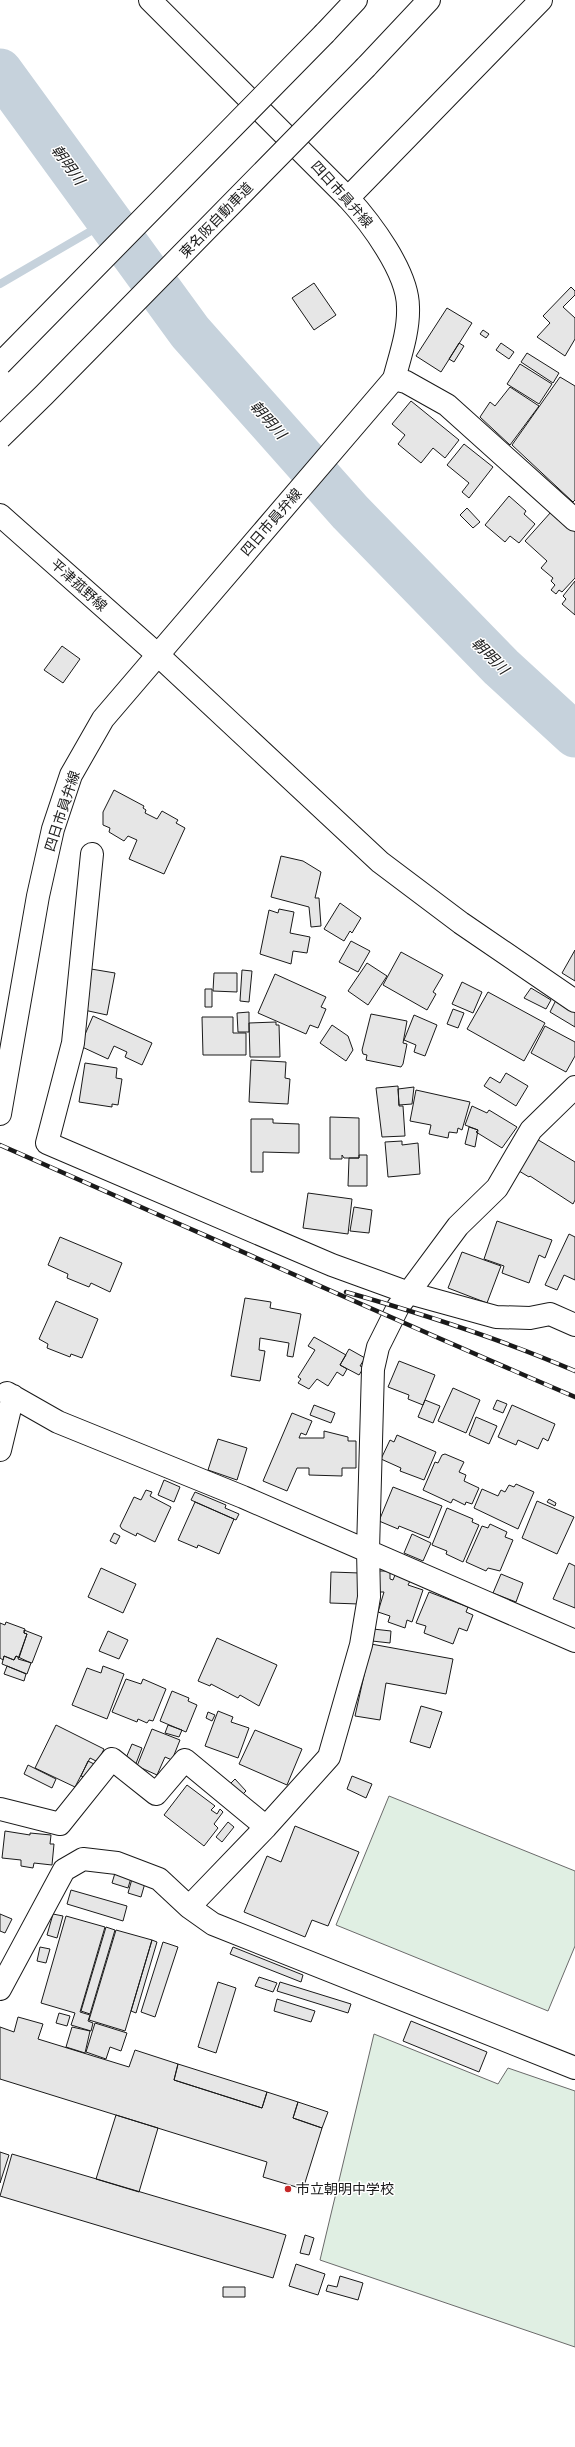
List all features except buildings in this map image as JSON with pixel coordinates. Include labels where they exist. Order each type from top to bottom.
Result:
[{"type":"main road","name":"四日市員弁線","points":[[0,1114],[38,896],[53,829],[71,775],[103,719],[394,379],[407,327],[408,305],[406,293],[391,257],[370,222],[348,198],[150,0]]},
{"type":"main road","points":[[0,364],[356,0]]},
{"type":"main road","name":"東名阪自動車道","points":[[0,438],[366,67],[429,0]]},
{"type":"main road","points":[[348,198],[541,0]]},
{"type":"main road","points":[[394,379],[406,382],[447,405],[575,520]]},
{"type":"main road","name":"平津菰野線","points":[[0,515],[158,655],[380,862],[461,923],[575,1001]]},
{"type":"main road","points":[[92,854],[73,1043],[47,1143],[332,1265],[409,1293],[496,1317],[530,1318],[550,1314],[575,1325]]},
{"type":"main road","points":[[189,1907],[266,1827],[329,1757],[361,1646],[369,1597],[368,1550],[373,1369],[378,1346],[391,1318],[458,1226],[497,1188],[531,1130],[575,1087]]},
{"type":"main road","points":[[0,1450],[10,1394],[58,1422],[243,1497],[575,1641]]},
{"type":"main road","points":[[0,1809],[60,1824],[112,1759],[156,1794],[185,1760],[266,1827]]},
{"type":"main road","points":[[0,1989],[64,1870],[83,1859],[116,1863],[159,1879],[189,1907],[213,1924],[528,2051],[575,2068]]},
{"type":"green space","points":[[389,1796],[575,1871],[575,1946],[548,2011],[336,1925]]},
{"type":"green space","points":[[374,2034],[498,2084],[508,2068],[575,2091],[575,2347],[320,2260]]},
{"type":"waterway","name":"朝明川","points":[[0,71],[190,332],[350,512],[501,667],[575,735]]},
{"type":"waterway","points":[[0,284],[108,221]]},
{"type":"railway","points":[[0,1145],[575,1397]]},
{"type":"railway","points":[[346,1292],[462,1328],[519,1348],[575,1371]]},
{"type":"place","name":"市立朝明中学校","points":[[288,2189]]}]
